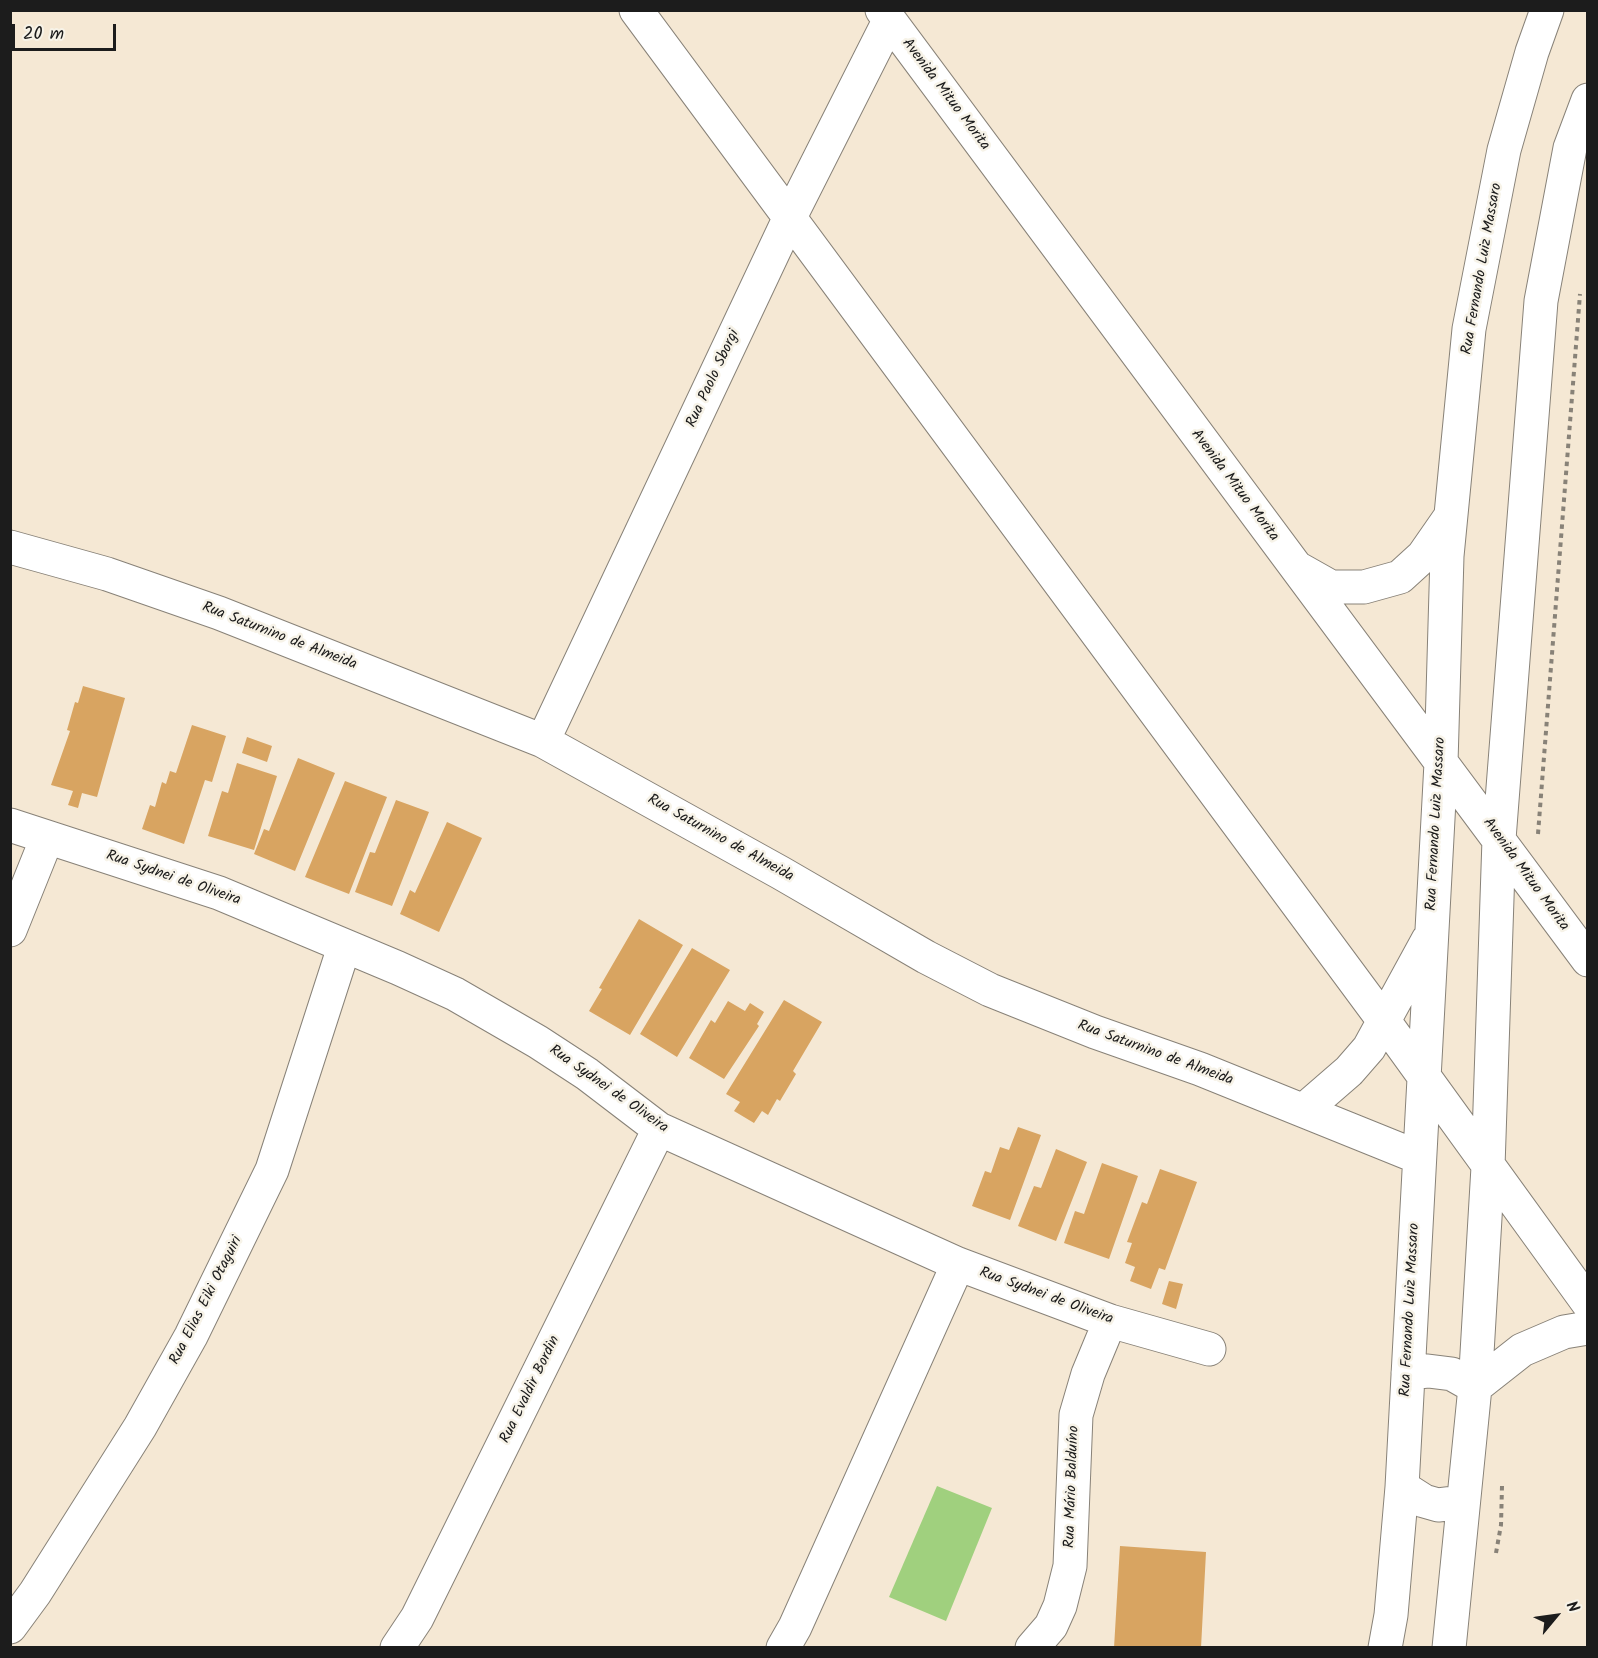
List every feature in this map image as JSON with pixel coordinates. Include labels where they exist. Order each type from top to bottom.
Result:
[{"type":"street","points":[[636,10],[1384,1021],[1587,1303]]},
{"type":"street","name":"Rua Fernando Luiz Massaro","points":[[1385,1647],[1391,1615],[1402,1487],[1418,1158],[1433,930],[1447,556],[1469,328],[1504,150],[1532,52],[1547,10]]},
{"type":"street","name":"Rua Paolo Sborgi","points":[[543,741],[886,16]]},
{"type":"street","name":"Avenida Mituo Morita","points":[[886,16],[1587,960]]},
{"type":"street","points":[[1449,1647],[1475,1387],[1488,1167],[1499,839],[1541,301],[1570,148],[1587,100]]},
{"type":"street","points":[[1293,565],[1331,587],[1364,587],[1400,577],[1423,556],[1451,516]]},
{"type":"street","name":"Rua Saturnino de Almeida","points":[[10,547],[107,574],[219,613],[543,741],[781,873],[926,957],[990,990],[1304,1110],[1418,1158]]},
{"type":"street","name":"Rua Sydnei de Oliveira","points":[[10,825],[162,872],[219,893],[455,994],[587,1074],[659,1129],[958,1264],[1110,1322],[1209,1349]]},
{"type":"street","points":[[10,930],[47,838]]},
{"type":"street","points":[[1304,1110],[1349,1071],[1369,1048],[1433,930]]},
{"type":"street","name":"Rua Elias Eiki Otaguiri","points":[[10,1627],[35,1593],[134,1436],[191,1336],[272,1170],[344,947]]},
{"type":"street","name":"Rua Evaldir Bordin","points":[[397,1647],[417,1618],[659,1129]]},
{"type":"street","points":[[783,1647],[795,1628],[958,1264]]},
{"type":"street","name":"Rua Mário Balduíno","points":[[1032,1647],[1051,1626],[1060,1605],[1070,1566],[1076,1415],[1089,1374],[1110,1322]]},
{"type":"street","points":[[1475,1387],[1522,1350],[1564,1332],[1587,1328]]},
{"type":"street","points":[[1408,1373],[1428,1371],[1452,1374],[1475,1387]]},
{"type":"street","points":[[1402,1487],[1424,1502],[1438,1505],[1463,1502]]},
{"type":"green space","points":[[937,1486],[992,1508],[946,1621],[889,1597]]},
{"type":"building","points":[[83,686],[125,698],[97,797],[82,793],[78,808],[68,805],[73,791],[51,785],[70,731],[67,730],[75,702],[78,703]]},
{"type":"building","points":[[192,725],[226,736],[212,782],[205,780],[184,844],[142,829],[150,805],[155,807],[162,782],[166,784],[170,771],[176,773]]},
{"type":"building","points":[[247,737],[272,746],[267,762],[242,753]]},
{"type":"building","points":[[298,758],[335,773],[295,871],[254,854],[264,829],[269,831]]},
{"type":"building","points":[[237,763],[277,776],[254,850],[208,836],[222,791],[228,793]]},
{"type":"building","points":[[345,781],[387,797],[349,894],[305,877]]},
{"type":"building","points":[[396,800],[429,812],[392,906],[355,892],[370,852],[375,853]]},
{"type":"building","points":[[447,822],[482,838],[439,932],[400,914],[410,890],[415,893]]},
{"type":"building","points":[[639,919],[683,945],[630,1035],[589,1011],[602,989],[599,988]]},
{"type":"building","points":[[692,948],[730,970],[677,1057],[640,1034]]},
{"type":"building","points":[[784,1000],[822,1022],[793,1071],[796,1074],[780,1101],[777,1099],[768,1115],[762,1111],[754,1123],[734,1111],[740,1102],[726,1094]]},
{"type":"building","points":[[728,1001],[745,1011],[750,1003],[764,1012],[757,1024],[759,1026],[724,1079],[689,1058],[711,1020],[715,1023]]},
{"type":"building","points":[[1018,1127],[1041,1135],[1010,1220],[972,1206],[985,1171],[991,1173],[1000,1147],[1009,1150]]},
{"type":"building","points":[[1056,1149],[1087,1162],[1056,1241],[1018,1226],[1034,1186],[1041,1188]]},
{"type":"building","points":[[1102,1163],[1138,1176],[1109,1259],[1064,1243],[1075,1211],[1084,1214]]},
{"type":"building","points":[[1160,1169],[1197,1182],[1165,1270],[1159,1268],[1151,1289],[1130,1281],[1135,1267],[1125,1263],[1132,1243],[1127,1242],[1142,1202],[1147,1204]]},
{"type":"building","points":[[1169,1281],[1183,1284],[1176,1309],[1162,1304]]},
{"type":"building","points":[[1120,1546],[1206,1552],[1201,1648],[1114,1648]]}]
